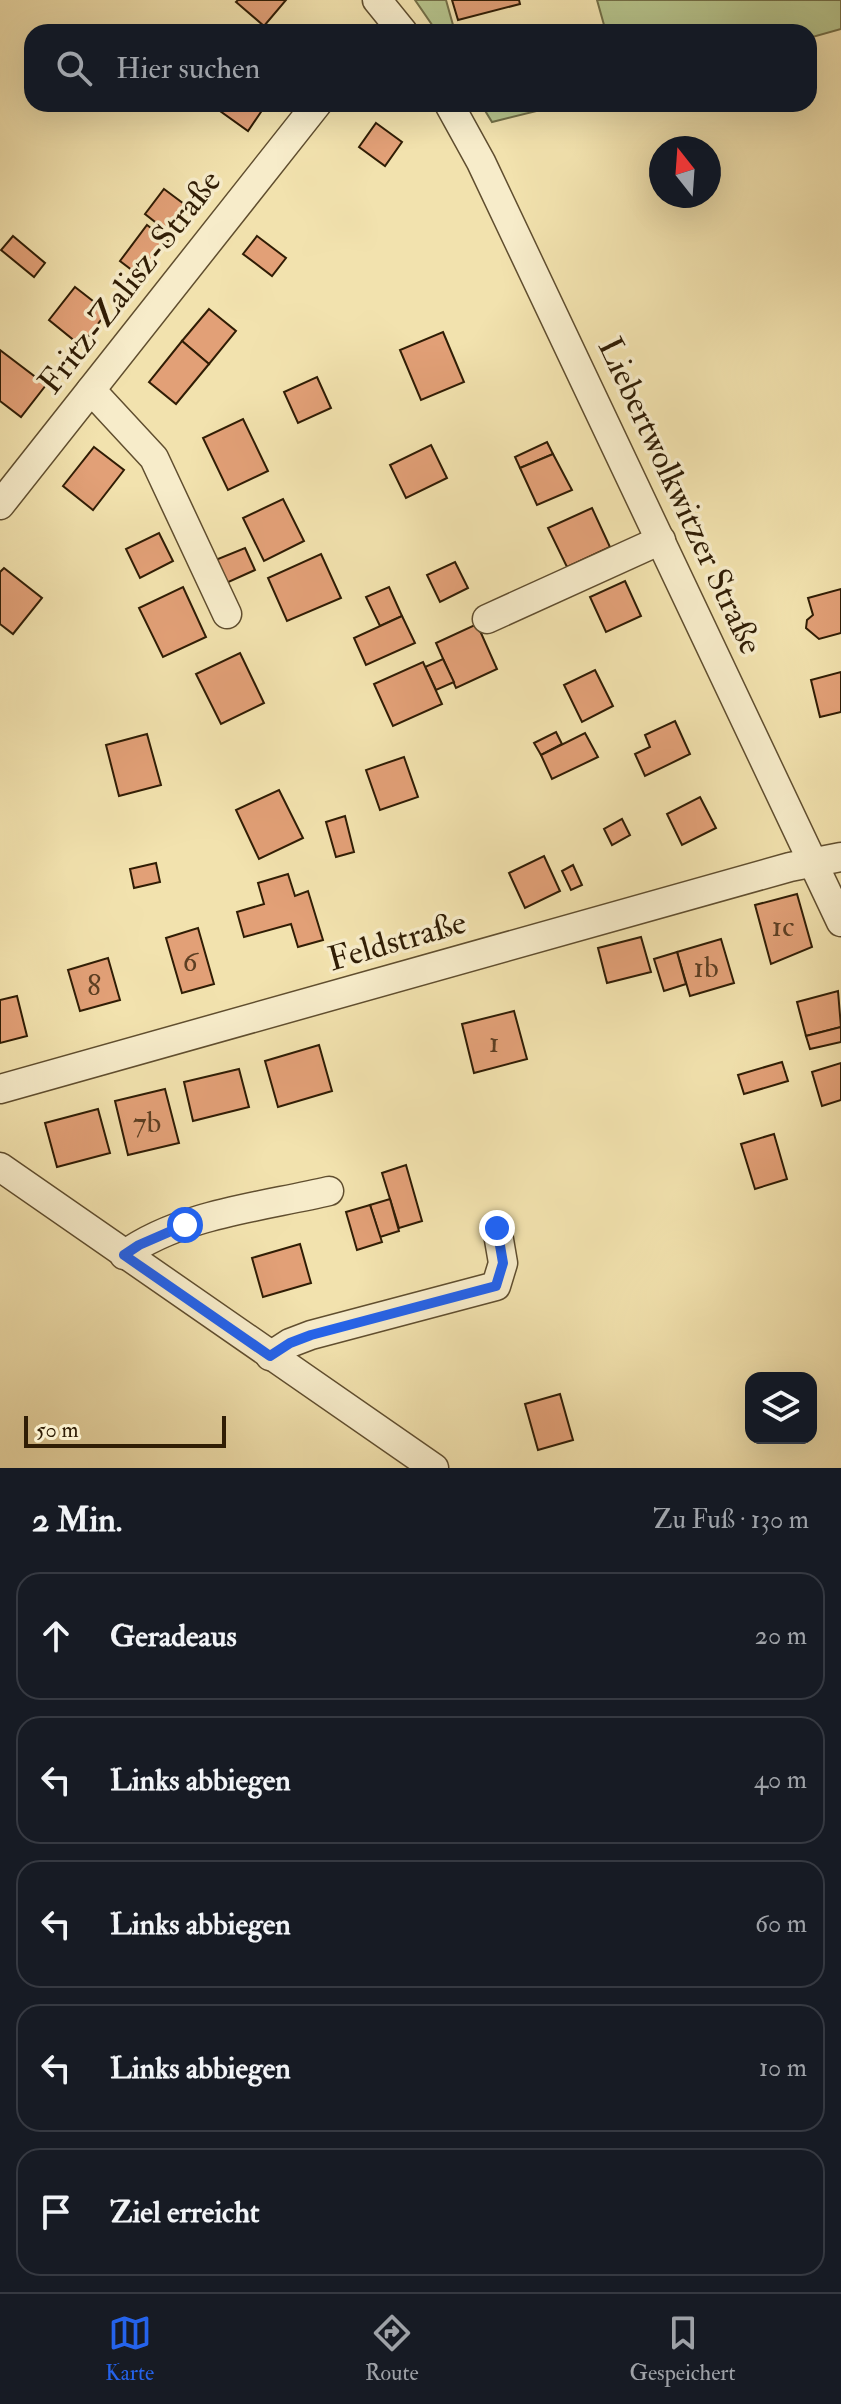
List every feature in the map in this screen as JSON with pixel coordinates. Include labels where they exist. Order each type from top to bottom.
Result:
[{"type":"street","name":"Fritz-Zalisz-Straße","points":[[0,505],[311,112]]},
{"type":"street","name":"Liebertwolkwitzer Straße","points":[[453,112],[481,162],[841,922]]},
{"type":"street","points":[[91,390],[154,458],[227,614]]},
{"type":"street","points":[[487,619],[661,540]]},
{"type":"street","name":"Feldstraße","points":[[0,1089],[813,862],[841,857]]},
{"type":"street","points":[[0,1167],[434,1468]]},
{"type":"street","points":[[124,1255],[185,1225],[329,1191]]},
{"type":"street","points":[[270,1356],[290,1343],[311,1335],[496,1286],[503,1263],[497,1228]]},
{"type":"green space","points":[[415,0],[446,0],[453,24],[432,24]]},
{"type":"green space","points":[[597,0],[841,0],[841,29],[817,36],[817,24],[604,24]]},
{"type":"green space","points":[[486,112],[533,112],[492,122]]},
{"type":"building","points":[[238,0],[286,0],[266,24],[236,2]]},
{"type":"building","points":[[452,0],[519,0],[520,4],[458,20]]},
{"type":"building","points":[[221,112],[261,112],[248,131]]},
{"type":"building","points":[[376,123],[402,142],[385,166],[359,147]]},
{"type":"building","points":[[164,189],[188,207],[168,232],[145,214]]},
{"type":"building","points":[[147,225],[168,241],[141,277],[120,261]]},
{"type":"building","points":[[13,236],[45,263],[34,277],[1,250]]},
{"type":"building","points":[[257,236],[286,258],[272,276],[243,254]]},
{"type":"building","points":[[75,287],[107,312],[81,346],[49,320]]},
{"type":"building","points":[[209,309],[236,331],[209,364],[182,341]]},
{"type":"building","points":[[443,332],[464,382],[421,400],[400,350]]},
{"type":"building","points":[[182,341],[209,364],[176,404],[149,382]]},
{"type":"building","points":[[0,350],[46,385],[21,417],[0,401]]},
{"type":"building","points":[[317,377],[331,408],[298,423],[284,392]]},
{"type":"building","points":[[243,419],[268,471],[228,490],[203,438]]},
{"type":"building","points":[[547,442],[553,454],[520,468],[515,457]]},
{"type":"building","points":[[431,445],[447,478],[406,498],[390,465]]},
{"type":"building","points":[[94,447],[124,470],[93,510],[63,486]]},
{"type":"building","points":[[553,454],[572,490],[537,505],[520,468]]},
{"type":"building","points":[[283,499],[304,541],[264,561],[243,518]]},
{"type":"building","points":[[592,508],[610,547],[567,567],[548,528]]},
{"type":"building","points":[[159,533],[173,561],[140,578],[126,549]]},
{"type":"building","points":[[245,548],[255,570],[224,584],[213,561]]},
{"type":"building","points":[[321,554],[341,598],[287,621],[268,578]]},
{"type":"building","points":[[455,562],[468,588],[440,602],[427,575]]},
{"type":"building","points":[[4,568],[42,598],[13,634],[0,624],[0,572]]},
{"type":"building","points":[[625,581],[641,616],[606,632],[590,597]]},
{"type":"building","points":[[183,587],[206,637],[163,657],[139,608]]},
{"type":"building","points":[[389,587],[402,616],[380,626],[366,597]]},
{"type":"building","points":[[841,589],[841,633],[819,639],[806,628],[807,620],[813,615],[808,598]]},
{"type":"building","points":[[402,616],[415,643],[366,665],[354,638]]},
{"type":"building","points":[[477,624],[497,669],[456,688],[436,643]]},
{"type":"building","points":[[240,653],[264,703],[221,724],[196,674]]},
{"type":"building","points":[[443,659],[454,682],[436,690],[425,667]]},
{"type":"building","points":[[423,662],[442,704],[393,726],[374,684]]},
{"type":"building","points":[[595,670],[613,706],[582,722],[564,685]]},
{"type":"building","points":[[841,672],[841,712],[820,717],[811,680]]},
{"type":"building","points":[[675,721],[690,754],[645,776],[635,754],[650,747],[645,735]]},
{"type":"building","points":[[556,732],[562,744],[541,755],[534,743]]},
{"type":"building","points":[[585,733],[598,757],[552,779],[541,755]]},
{"type":"building","points":[[147,734],[161,785],[119,796],[106,745]]},
{"type":"building","points":[[404,757],[418,797],[380,810],[366,770]]},
{"type":"building","points":[[279,790],[303,838],[259,859],[236,810]]},
{"type":"building","points":[[700,797],[716,828],[682,845],[667,814]]},
{"type":"building","points":[[345,816],[354,852],[336,857],[326,822]]},
{"type":"building","points":[[622,819],[630,835],[612,845],[604,829]]},
{"type":"building","points":[[544,856],[560,891],[525,908],[509,873]]},
{"type":"building","points":[[156,863],[160,882],[134,888],[130,869]]},
{"type":"building","points":[[573,865],[582,885],[571,890],[562,871]]},
{"type":"building","points":[[288,874],[295,896],[308,891],[323,940],[298,947],[291,924],[244,937],[237,912],[264,904],[258,883]]},
{"type":"building","points":[[797,894],[812,947],[771,964],[755,905]]},
{"type":"building","points":[[198,928],[214,984],[182,993],[166,938]]},
{"type":"building","points":[[641,937],[651,972],[607,983],[598,948]]},
{"type":"building","points":[[721,939],[734,983],[690,996],[677,952]]},
{"type":"building","points":[[677,952],[686,984],[664,991],[654,959]]},
{"type":"building","points":[[108,958],[120,1000],[80,1011],[68,970]]},
{"type":"building","points":[[838,991],[841,1027],[806,1036],[797,1002]]},
{"type":"building","points":[[17,996],[27,1036],[0,1043],[0,1000]]},
{"type":"building","points":[[514,1011],[527,1059],[474,1073],[462,1024]]},
{"type":"building","points":[[841,1027],[841,1042],[810,1049],[806,1036]]},
{"type":"building","points":[[319,1045],[332,1091],[278,1107],[265,1061]]},
{"type":"building","points":[[782,1062],[788,1081],[744,1094],[738,1075]]},
{"type":"building","points":[[841,1063],[841,1100],[822,1106],[812,1072]]},
{"type":"building","points":[[239,1069],[249,1107],[193,1121],[184,1082]]},
{"type":"building","points":[[165,1089],[179,1143],[128,1155],[115,1101]]},
{"type":"building","points":[[98,1109],[110,1153],[57,1167],[45,1123]]},
{"type":"building","points":[[774,1134],[787,1179],[755,1189],[741,1144]]},
{"type":"building","points":[[406,1165],[422,1221],[399,1228],[382,1173]]},
{"type":"building","points":[[390,1199],[399,1231],[380,1237],[370,1205]]},
{"type":"building","points":[[370,1205],[382,1242],[357,1250],[346,1212]]},
{"type":"building","points":[[300,1244],[311,1283],[263,1297],[252,1258]]},
{"type":"building","points":[[560,1394],[573,1440],[538,1450],[525,1404]]},
{"type":"route","points":[[185,1225],[159,1235],[124,1255],[270,1356],[290,1343],[311,1335],[457,1299],[496,1286],[502,1276],[503,1263],[497,1228]]}]
